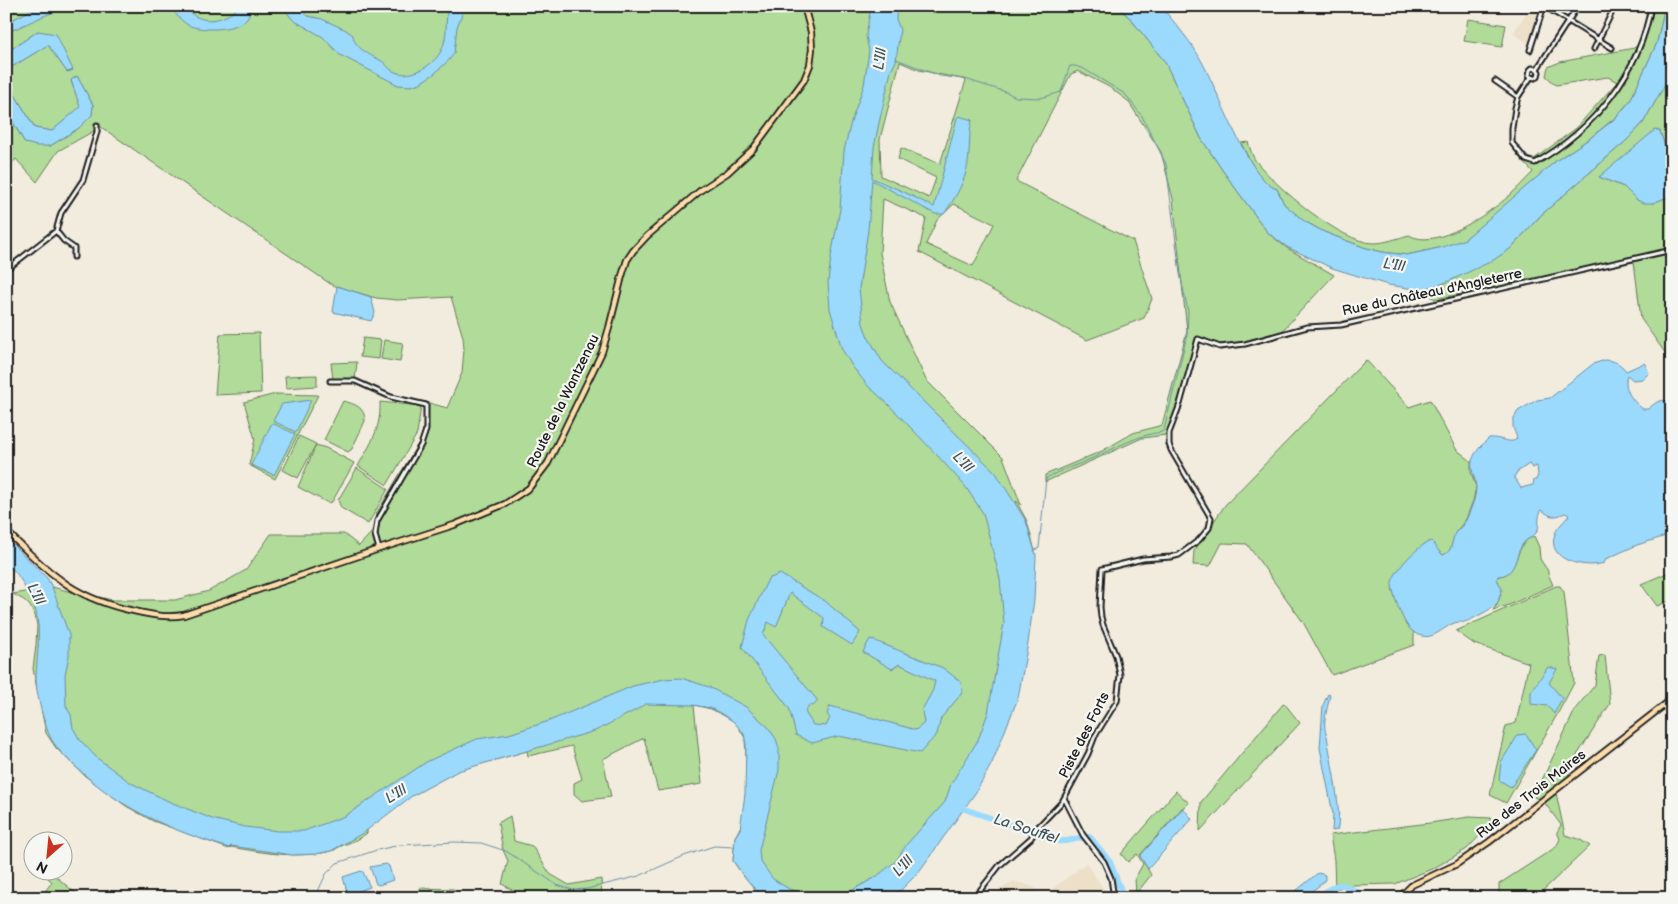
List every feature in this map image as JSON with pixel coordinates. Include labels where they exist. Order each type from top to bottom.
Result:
[{"type":"main road","name":"Route de la Wantzenau","points":[[6,531],[47,571],[76,591],[118,608],[164,617],[184,615],[454,525],[505,504],[520,495],[537,479],[548,463],[602,352],[622,276],[627,260],[633,251],[647,236],[701,190],[727,173],[753,149],[804,80],[811,58],[812,40],[804,6]]},
{"type":"main road","name":"Rue des Trois Maires","points":[[1399,898],[1412,885],[1457,864],[1489,842],[1672,698]]},
{"type":"street","points":[[1530,50],[1544,6],[1612,48]]},
{"type":"street","points":[[1531,77],[1535,78],[1538,76],[1539,72],[1537,69],[1578,6]]},
{"type":"street","points":[[1594,49],[1615,6]]},
{"type":"street","points":[[1537,69],[1532,68],[1530,70],[1529,75],[1531,77],[1518,97],[1512,128],[1512,143],[1526,160],[1535,163],[1570,137],[1598,113],[1611,98],[1627,74],[1635,56],[1651,6]]},
{"type":"street","points":[[1495,82],[1518,97]]},
{"type":"street","points":[[6,270],[56,231],[61,213],[82,180],[97,132],[97,125]]},
{"type":"street","points":[[56,231],[64,241],[74,248],[74,257]]},
{"type":"street","name":"Rue du Château d'Angleterre","points":[[1198,339],[1220,347],[1245,344],[1292,330],[1341,324],[1672,250]]},
{"type":"street","name":"Piste des Forts","points":[[974,898],[1000,865],[1057,810],[1088,754],[1095,736],[1117,701],[1120,675],[1116,656],[1102,625],[1101,617],[1102,569],[1143,559],[1180,555],[1209,528],[1211,518],[1171,450],[1168,438],[1180,404],[1198,339]]},
{"type":"street","points":[[330,381],[355,382],[391,397],[426,404],[426,430],[421,445],[377,521],[375,535],[379,549]]},
{"type":"street","points":[[1064,798],[1084,836],[1104,862],[1114,898]]},
{"type":"shaded area","points":[[1531,6],[1542,8],[1532,46],[1513,33]]},
{"type":"shaded area","points":[[1086,863],[1110,898],[1001,898],[997,891],[1014,881],[1034,887],[1042,897]]},
{"type":"green space","points":[[6,6],[1117,6],[1130,18],[1165,62],[1201,138],[1268,233],[1287,248],[1334,275],[1282,331],[1241,343],[1216,344],[1198,338],[1190,379],[1166,435],[1142,438],[1045,482],[1045,475],[1102,451],[1133,433],[1162,425],[1187,331],[1173,199],[1161,152],[1128,101],[1109,87],[1078,71],[1071,74],[1016,181],[1133,241],[1152,299],[1144,318],[1087,340],[919,252],[926,218],[883,199],[880,253],[890,302],[926,380],[1003,457],[1021,505],[1016,501],[1027,521],[1035,551],[1013,559],[1004,689],[939,820],[866,891],[796,898],[757,868],[744,877],[733,861],[735,837],[742,824],[747,779],[745,738],[736,723],[729,718],[711,709],[694,705],[702,784],[658,791],[644,738],[603,759],[611,797],[582,801],[574,794],[574,783],[582,779],[572,746],[528,756],[527,751],[459,770],[404,800],[367,828],[367,833],[363,836],[332,851],[294,855],[231,847],[229,849],[153,821],[126,806],[85,776],[56,748],[46,733],[33,669],[37,625],[35,616],[30,606],[24,600],[13,594],[52,587],[111,602],[99,597],[112,600],[175,600],[209,591],[246,570],[271,534],[344,534],[359,546],[372,532],[376,514],[422,437],[426,402],[447,408],[462,373],[463,337],[451,297],[397,300],[376,298],[332,285],[101,127],[58,151],[37,182],[16,159],[6,170],[6,110],[25,143],[50,146],[79,128],[92,115],[93,105],[77,76],[71,81],[81,107],[52,131],[35,128],[6,80],[10,68],[48,45],[67,72],[73,70],[38,31],[6,53]],"holes":[[[900,62],[919,70],[966,80],[940,164],[901,148],[898,159],[936,178],[929,198],[881,176],[880,139]],[[954,204],[994,224],[973,266],[926,244],[937,220]]]},
{"type":"green space","points":[[1654,6],[1665,6],[1657,43],[1630,101],[1616,117],[1589,139],[1557,160],[1464,240],[1443,247],[1407,255],[1382,252],[1324,232],[1304,221],[1284,204],[1277,189],[1265,182],[1255,170],[1241,143],[1248,142],[1255,160],[1277,184],[1327,224],[1344,234],[1374,243],[1409,235],[1420,239],[1447,234],[1475,220],[1509,196],[1533,172],[1517,155],[1521,151],[1528,158],[1534,159],[1575,129],[1617,82],[1608,77],[1556,85],[1546,76],[1548,67],[1560,62],[1634,48],[1645,39]]},
{"type":"green space","points":[[1468,19],[1506,25],[1502,47],[1464,41]]},
{"type":"green space","points":[[1672,72],[1672,169],[1660,131],[1599,177],[1624,187],[1637,200],[1653,203],[1672,195],[1672,353],[1668,357],[1641,319],[1634,262],[1435,299],[1422,290],[1447,282],[1510,249],[1541,215],[1627,140],[1643,123]]},
{"type":"green space","points":[[259,333],[261,393],[215,395],[220,334]]},
{"type":"green space","points":[[363,338],[381,340],[379,359],[360,357]]},
{"type":"green space","points":[[384,340],[403,343],[400,362],[381,359]]},
{"type":"green space","points":[[1366,360],[1409,407],[1430,400],[1456,449],[1471,461],[1471,472],[1476,487],[1466,519],[1456,532],[1449,553],[1443,555],[1434,547],[1392,588],[1406,625],[1414,633],[1414,645],[1332,675],[1303,622],[1247,544],[1222,543],[1210,566],[1193,565],[1194,551],[1225,505]]},
{"type":"green space","points":[[357,362],[355,380],[333,380],[331,363]]},
{"type":"green space","points":[[317,375],[317,386],[286,388],[285,376]]},
{"type":"green space","points":[[276,394],[318,395],[275,479],[249,465],[255,439],[244,402]]},
{"type":"green space","points":[[343,401],[352,403],[361,409],[365,416],[365,421],[352,449],[348,452],[324,440]]},
{"type":"green space","points":[[380,402],[421,406],[417,434],[387,485],[358,466],[377,428]]},
{"type":"green space","points":[[299,436],[316,444],[298,478],[283,470]]},
{"type":"green space","points":[[316,445],[326,448],[354,463],[332,502],[328,503],[298,487]]},
{"type":"green space","points":[[357,468],[388,489],[368,524],[341,508],[338,500]]},
{"type":"green space","points":[[1534,536],[1539,547],[1540,559],[1548,571],[1553,585],[1509,605],[1493,610],[1497,605],[1502,590],[1497,579],[1498,576],[1505,575],[1510,571],[1523,545]]},
{"type":"green space","points":[[1672,571],[1672,600],[1657,606],[1641,584]]},
{"type":"green space","points":[[1556,586],[1560,586],[1564,592],[1574,683],[1506,803],[1490,795],[1506,726],[1516,723],[1529,663],[1474,644],[1456,631]]},
{"type":"green space","points":[[1605,655],[1610,704],[1572,763],[1569,774],[1556,793],[1565,835],[1579,839],[1590,846],[1535,898],[1501,898],[1499,884],[1556,847],[1560,839],[1557,832],[1561,825],[1544,802],[1534,797],[1576,708],[1595,685],[1599,656]]},
{"type":"green space","points":[[1284,703],[1300,723],[1200,831],[1201,802]]},
{"type":"green space","points":[[1176,791],[1189,803],[1182,808],[1140,855],[1151,875],[1136,894],[1135,878],[1143,864],[1137,854],[1128,862],[1121,854]]},
{"type":"green space","points":[[510,816],[514,841],[532,846],[550,874],[569,885],[601,879],[602,898],[524,897],[502,884],[508,861],[503,850],[498,823]]},
{"type":"green space","points":[[1469,817],[1491,818],[1488,827],[1467,849],[1434,868],[1395,884],[1352,885],[1335,889],[1334,860],[1330,835]]},
{"type":"green space","points":[[52,882],[62,882],[81,898],[40,898]]},
{"type":"green space","points":[[420,888],[454,889],[454,898],[422,898]]},
{"type":"water","points":[[39,6],[65,6],[58,11],[6,33],[6,23]]},
{"type":"water","points":[[169,6],[183,6],[197,17],[208,20],[228,15],[237,6],[250,6],[250,9],[246,20],[239,24],[222,29],[203,29],[188,25]]},
{"type":"water","points":[[282,6],[297,6],[308,16],[322,19],[346,30],[353,35],[359,47],[382,61],[393,71],[409,74],[429,65],[439,55],[444,45],[447,11],[450,6],[465,6],[457,27],[454,53],[450,59],[434,74],[420,83],[411,86],[398,85],[340,55],[323,37],[293,20]]},
{"type":"water","name":"L'Ill","points":[[871,6],[897,6],[896,19],[900,30],[896,61],[891,71],[874,147],[872,178],[934,207],[957,118],[959,116],[972,120],[966,172],[960,188],[944,214],[935,214],[872,180],[868,230],[859,288],[863,324],[882,361],[996,473],[1026,521],[1036,555],[1034,600],[1018,698],[992,763],[976,792],[918,873],[901,890],[887,898],[765,898],[759,894],[733,861],[735,837],[740,829],[745,794],[746,744],[744,734],[734,722],[720,713],[710,708],[693,705],[645,704],[595,731],[458,771],[412,796],[363,833],[331,851],[316,854],[292,855],[231,846],[229,848],[167,826],[129,807],[111,795],[93,782],[61,752],[53,742],[47,729],[37,691],[38,636],[36,612],[20,578],[6,565],[6,538],[47,578],[52,587],[69,635],[69,656],[65,674],[66,706],[71,715],[73,728],[80,740],[97,758],[131,783],[212,819],[245,827],[278,831],[304,831],[345,816],[428,761],[477,739],[509,734],[549,721],[633,686],[664,679],[681,678],[709,687],[746,707],[768,727],[776,739],[779,748],[779,770],[759,850],[760,861],[773,879],[789,889],[807,894],[849,892],[876,877],[896,861],[907,844],[945,802],[951,784],[978,740],[988,713],[1004,623],[1000,579],[983,513],[965,486],[887,403],[868,386],[852,366],[842,349],[830,309],[828,282],[840,209],[844,151],[851,122],[864,85],[869,51],[866,36]]},
{"type":"water","name":"L'Ill","points":[[1117,6],[1161,6],[1198,55],[1245,153],[1267,183],[1277,189],[1284,204],[1304,221],[1324,232],[1363,247],[1382,252],[1407,255],[1443,247],[1465,239],[1557,160],[1589,139],[1617,117],[1630,101],[1657,43],[1665,6],[1672,6],[1672,72],[1643,123],[1627,140],[1541,215],[1510,249],[1492,261],[1447,282],[1422,290],[1388,285],[1332,268],[1287,247],[1268,233],[1201,138],[1165,62],[1130,18]]},
{"type":"water","points":[[38,31],[56,34],[73,70],[67,72],[48,45],[10,68],[6,79],[6,53]]},
{"type":"water","points":[[77,76],[93,105],[92,115],[79,128],[50,146],[37,146],[25,143],[6,110],[6,80],[35,128],[52,131],[80,107],[71,80]]},
{"type":"water","points":[[1655,130],[1660,131],[1672,169],[1672,195],[1653,203],[1643,203],[1637,200],[1624,187],[1599,177]]},
{"type":"water","points":[[337,286],[371,297],[375,313],[371,321],[333,312]]},
{"type":"water","points":[[1605,360],[1612,361],[1619,364],[1626,371],[1644,363],[1649,373],[1643,379],[1633,380],[1627,375],[1626,385],[1629,394],[1643,409],[1648,409],[1662,401],[1672,402],[1672,532],[1606,559],[1604,563],[1596,565],[1578,564],[1561,557],[1553,543],[1556,531],[1569,515],[1565,513],[1552,516],[1542,510],[1537,532],[1522,545],[1512,569],[1504,575],[1498,576],[1497,579],[1502,589],[1497,604],[1471,620],[1455,623],[1432,636],[1427,637],[1415,633],[1405,622],[1400,611],[1392,582],[1402,565],[1426,543],[1431,541],[1443,555],[1450,549],[1455,533],[1465,523],[1474,500],[1476,490],[1472,464],[1479,448],[1489,438],[1514,441],[1517,438],[1513,427],[1513,420],[1518,411],[1537,400],[1550,398],[1593,364]],"holes":[[[1529,464],[1532,468],[1537,466],[1538,475],[1536,480],[1534,480],[1533,485],[1521,488],[1514,477],[1517,472]]]},
{"type":"water","points":[[311,400],[296,432],[273,421],[282,404]]},
{"type":"water","points":[[272,423],[295,434],[274,475],[251,465]]},
{"type":"water","points":[[780,574],[825,601],[860,632],[852,645],[823,627],[824,618],[790,593],[776,627],[768,622],[763,635],[818,701],[813,706],[809,705],[805,712],[813,725],[826,726],[830,718],[827,714],[830,706],[916,730],[924,723],[922,710],[933,690],[935,681],[899,664],[892,669],[863,652],[870,639],[943,668],[961,682],[962,693],[941,718],[937,734],[920,753],[839,736],[812,743],[796,735],[789,708],[742,647],[749,620],[768,579]]},
{"type":"water","points":[[1548,667],[1557,669],[1549,683],[1562,698],[1554,714],[1548,706],[1531,704],[1531,692]]},
{"type":"water","points":[[1328,694],[1330,695],[1325,731],[1338,812],[1337,830],[1332,831],[1333,814],[1320,748],[1323,705]]},
{"type":"water","points":[[1526,734],[1536,750],[1511,787],[1499,780],[1501,762],[1518,735]]},
{"type":"water","points":[[1183,808],[1192,819],[1148,869],[1140,856]]},
{"type":"water","points":[[386,864],[389,866],[393,880],[379,885],[376,884],[370,867]]},
{"type":"water","points":[[361,871],[370,887],[353,893],[347,892],[343,877]]},
{"type":"water","points":[[1318,873],[1325,875],[1325,881],[1303,898],[1290,898],[1292,894]]},
{"type":"waterway","name":"L'Ill","points":[[896,59],[940,76],[965,79],[1016,97],[1041,98],[1061,92],[1070,66],[1084,69],[1125,94],[1142,116],[1166,164],[1180,274],[1188,311],[1187,335],[1164,430],[1135,439],[1046,478],[1039,548],[1034,551]]},
{"type":"waterway","name":"La Souffel","points":[[956,806],[1057,841],[1090,837],[1110,862],[1124,898]]},
{"type":"waterway","points":[[315,898],[326,874],[337,863],[377,850],[400,845],[455,842],[481,843],[506,851],[557,885],[573,890],[587,889],[639,876],[684,856],[714,846],[734,847]]},
{"type":"waterway","name":"La Souffel","points":[[1317,898],[1337,885],[1346,886],[1367,898]]}]
